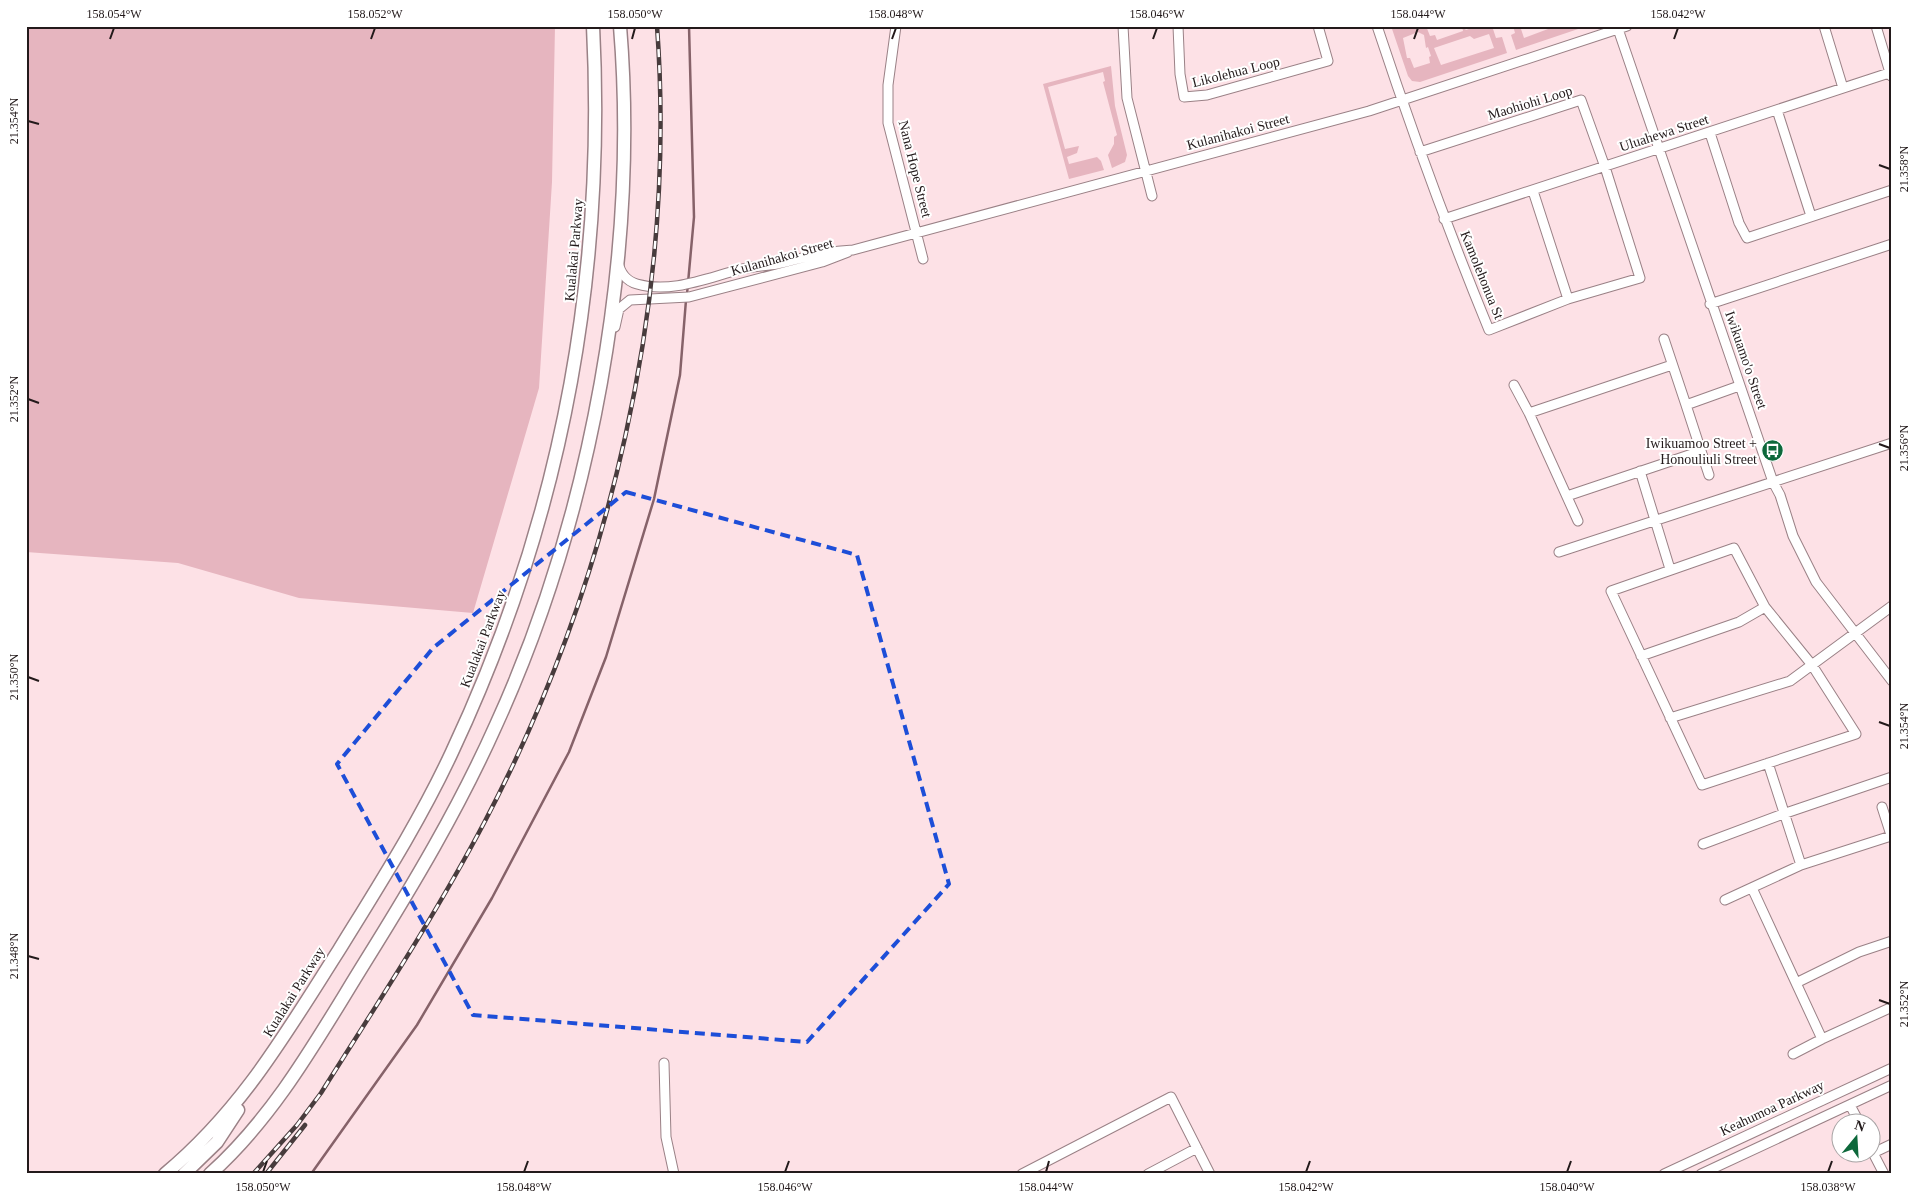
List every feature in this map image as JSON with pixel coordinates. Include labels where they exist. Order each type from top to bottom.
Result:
[{"type":"main road","name":"Kualakai Parkway","points":[[165,1174],[216,1127],[258,1075],[381,881],[432,793],[492,660],[528,559],[565,421],[585,297],[595,178],[596,110],[593,26]]},
{"type":"main road","points":[[210,1174],[251,1131],[290,1081],[403,902],[460,801],[507,700],[543,607],[564,544],[586,453],[600,382],[618,250],[623,127],[620,26]]},
{"type":"main road","points":[[184,1174],[217,1142],[258,1075]]},
{"type":"street","name":"Nana Hope Street","points":[[896,26],[888,85],[887,110],[892,144],[923,259]]},
{"type":"street","points":[[1123,26],[1127,98],[1152,196]]},
{"type":"street","name":"Likolehua Loop","points":[[1178,26],[1180,74],[1184,97],[1207,95],[1328,61],[1318,26]]},
{"type":"street","name":"Kamolehonua St","points":[[1377,26],[1444,219],[1489,330],[1568,299],[1640,278],[1605,167]]},
{"type":"street","points":[[1824,26],[1842,88]]},
{"type":"street","points":[[1876,26],[1891,74]]},
{"type":"street","name":"Kulanihakoi Street","points":[[586,453],[604,393],[618,312],[630,300],[683,298],[822,262],[852,250],[1146,172],[1402,101],[1620,27]]},
{"type":"street","name":"Iwikuamo'o Street","points":[[1620,27],[1710,304],[1773,482],[1780,495],[1793,536],[1816,582],[1892,681]]},
{"type":"street","name":"Uluahewa Street","points":[[1444,219],[1842,88],[1891,74]]},
{"type":"street","name":"Maohiohi Loop","points":[[1420,152],[1581,100],[1605,167]]},
{"type":"street","points":[[1777,110],[1811,216]]},
{"type":"street","points":[[1710,133],[1739,223],[1746,238],[1892,190]]},
{"type":"street","points":[[1533,191],[1568,299]]},
{"type":"street","points":[[1710,304],[1892,244]]},
{"type":"street","name":"Kulanihakoi Street","points":[[618,250],[618,265],[624,276],[633,283],[646,286],[679,285],[822,252],[852,250]]},
{"type":"street","points":[[1664,339],[1709,475]]},
{"type":"street","points":[[1529,413],[1672,364]]},
{"type":"street","points":[[1514,385],[1529,413],[1578,521]]},
{"type":"street","points":[[1686,406],[1739,386]]},
{"type":"street","points":[[1559,552],[1892,443]]},
{"type":"street","points":[[1567,496],[1701,451]]},
{"type":"street","points":[[1640,471],[1670,569]]},
{"type":"street","points":[[1734,548],[1765,607],[1812,665],[1856,734],[1702,785],[1611,591],[1734,548]]},
{"type":"street","points":[[1670,718],[1790,681],[1854,632],[1892,606]]},
{"type":"street","points":[[1641,656],[1740,622],[1765,607]]},
{"type":"street","points":[[1768,763],[1801,865]]},
{"type":"street","points":[[1703,844],[1783,814],[1892,778]]},
{"type":"street","points":[[1726,900],[1801,865],[1892,837],[1882,807]]},
{"type":"street","points":[[1752,888],[1822,1039]]},
{"type":"street","points":[[1796,982],[1859,952],[1892,940]]},
{"type":"street","points":[[1794,1054],[1892,1007]]},
{"type":"street","points":[[664,1063],[666,1137],[674,1174]]},
{"type":"street","name":"Keahumoa Parkway","points":[[1664,1174],[1892,1068]]},
{"type":"street","points":[[1701,1174],[1892,1085]]},
{"type":"street","points":[[1022,1174],[1171,1097],[1210,1174]]},
{"type":"street","points":[[1850,1105],[1853,1112]]},
{"type":"street","points":[[1880,1148],[1892,1144]]},
{"type":"street","points":[[1148,1174],[1197,1148]]},
{"type":"street","points":[[1878,1162],[1884,1174]]},
{"type":"highlighted area","points":[[626,492],[857,555],[949,884],[807,1042],[473,1015],[337,764],[433,648]]},
{"type":"shaded area","points":[[26,26],[555,26],[552,182],[539,388],[473,613],[299,598],[178,563],[26,552]]},
{"type":"shaded area","points":[[1391,26],[1398,26],[1399,29],[1426,26],[1430,36],[1435,35],[1437,40],[1463,31],[1462,26],[1466,30],[1478,26],[1492,26],[1496,38],[1502,37],[1507,53],[1420,82],[1412,81],[1408,76]],"holes":[[[1418,32],[1424,35],[1426,48],[1428,47],[1431,56],[1429,57],[1430,63],[1414,68],[1410,58],[1407,58],[1403,38]],[[1489,34],[1494,48],[1441,65],[1434,48],[1470,36],[1474,39]]]},
{"type":"shaded area","points":[[1513,26],[1520,26],[1524,38],[1556,26],[1587,26],[1516,50],[1511,35],[1515,33]]},
{"type":"shaded area","points":[[1111,66],[1115,106],[1127,155],[1125,162],[1112,168],[1108,155],[1114,144],[1114,137],[1117,135],[1103,82],[1105,81],[1103,72],[1048,87],[1065,149],[1079,146],[1077,153],[1067,157],[1069,164],[1097,157],[1101,161],[1104,170],[1069,179],[1043,84]]},
{"type":"waterway","points":[[687,294],[694,217],[689,26]]},
{"type":"waterway","points":[[311,1174],[417,1025],[492,898],[569,752],[606,657],[654,499],[680,375],[686,300]]},
{"type":"railway","points":[[253,1174],[297,1125],[321,1093],[446,892],[484,823],[528,731],[567,636],[599,537],[625,437],[644,334],[656,231],[660,128],[657,26]]},
{"type":"railway","points":[[266,1174],[305,1125]]},
{"type":"place","name":"Iwikuamoo Street + Honouliuli Street","points":[[1773,451]]}]
